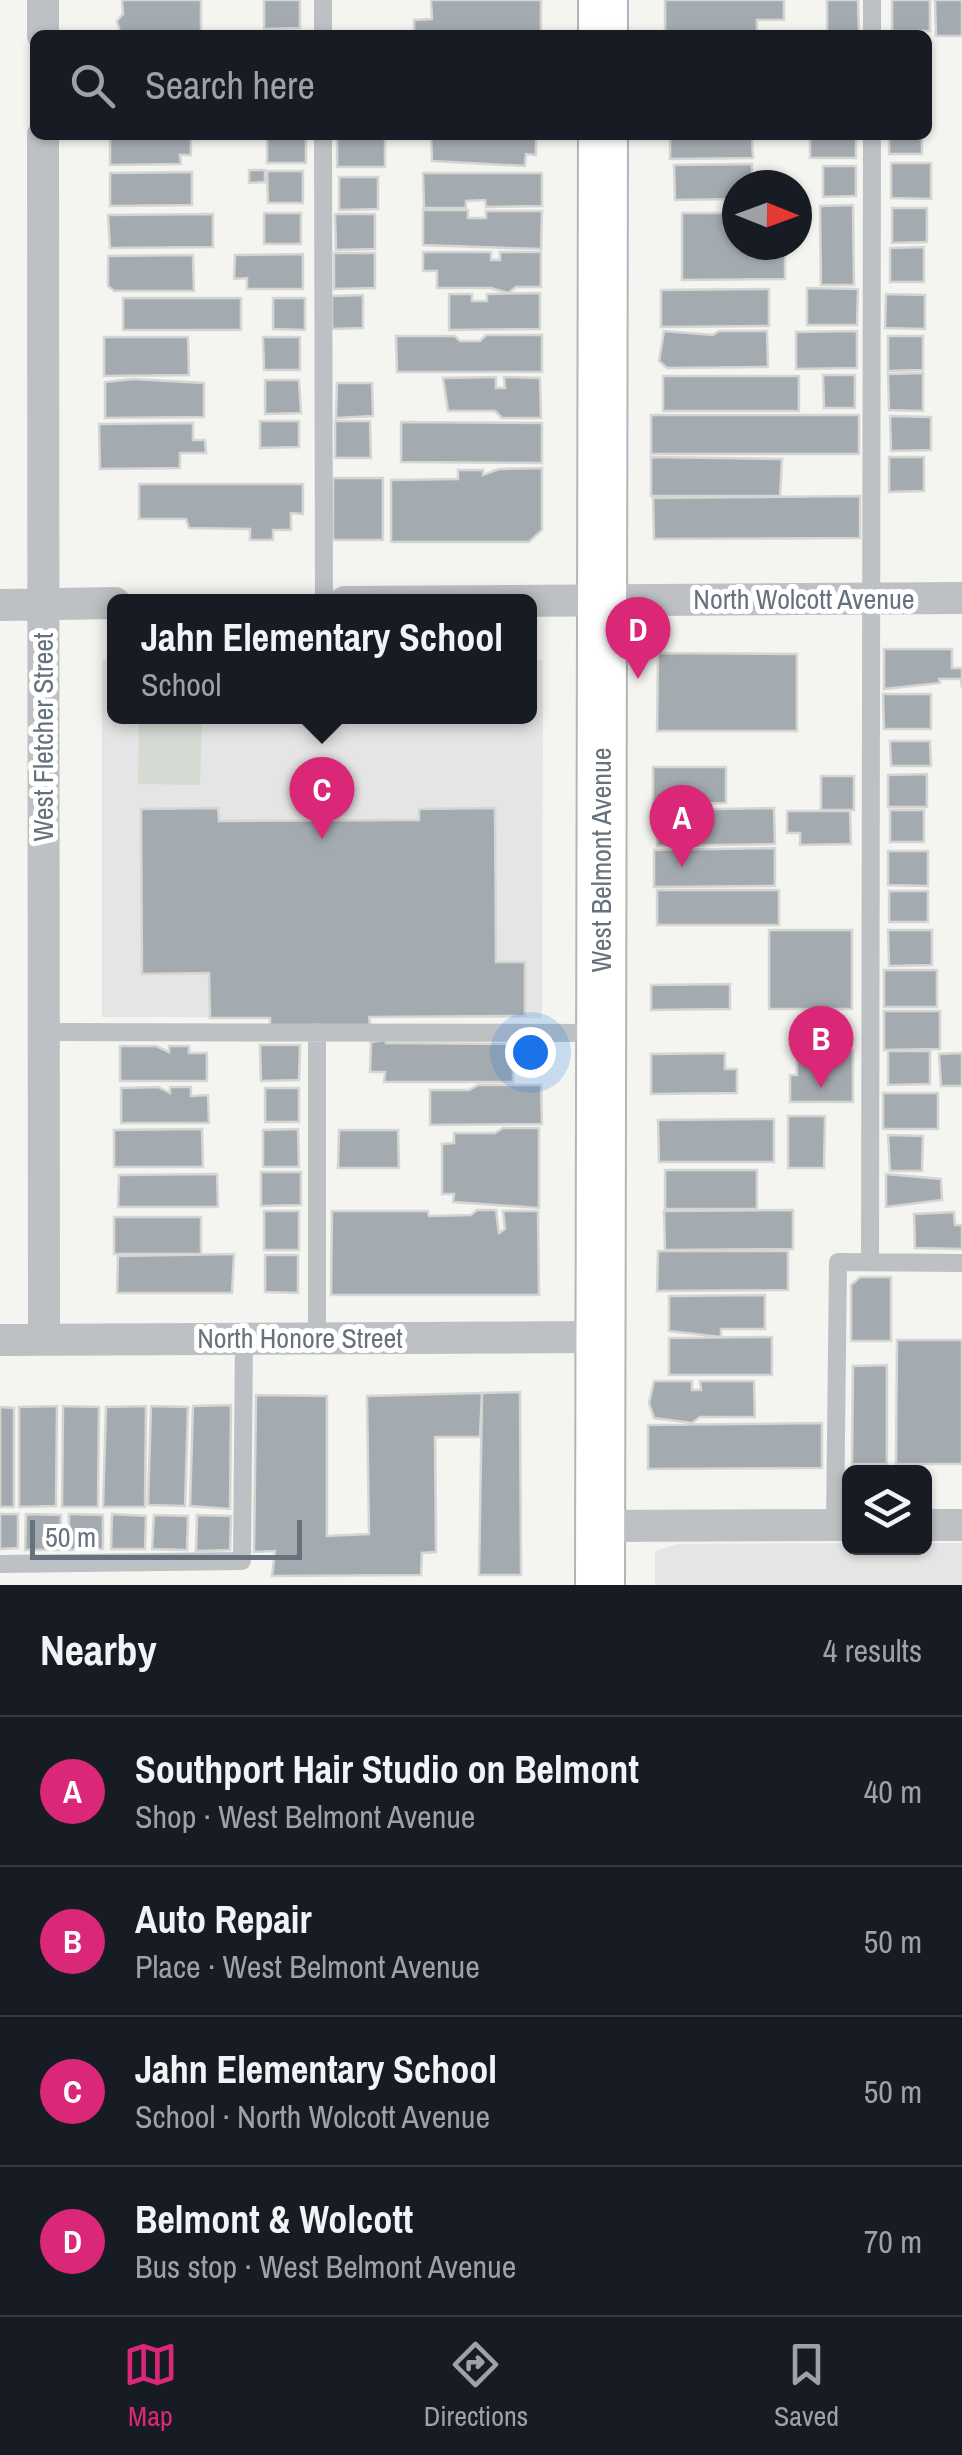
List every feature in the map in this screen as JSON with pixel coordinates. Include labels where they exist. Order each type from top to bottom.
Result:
[{"type":"main road","points":[[603,0],[603,30]]},
{"type":"main road","name":"West Belmont Avenue","points":[[600,1585],[603,140]]},
{"type":"street","points":[[43,0],[43,30]]},
{"type":"street","name":"West Fletcher Street","points":[[43,140],[44,1340]]},
{"type":"street","name":"North Wolcott Avenue","points":[[537,600],[962,598]]},
{"type":"street","points":[[0,604],[107,604]]},
{"type":"street","name":"North Honore Street","points":[[0,1340],[601,1336]]},
{"type":"street","points":[[600,1526],[842,1525]]},
{"type":"street","points":[[932,1525],[962,1525]]},
{"type":"lane","points":[[323,0],[323,30]]},
{"type":"lane","points":[[872,0],[872,30]]},
{"type":"lane","points":[[323,140],[324,594]]},
{"type":"lane","points":[[870,1262],[872,140]]},
{"type":"lane","points":[[44,1032],[600,1033]]},
{"type":"lane","points":[[316,1032],[317,1338]]},
{"type":"lane","points":[[842,1525],[838,1262],[962,1264]]},
{"type":"lane","points":[[0,1564],[242,1561],[244,1338]]},
{"type":"shaded area","points":[[102,660],[107,660],[107,724],[537,724],[537,660],[543,660],[542,1018],[102,1017]]},
{"type":"shaded area","points":[[139,724],[202,724],[200,785],[138,784]]},
{"type":"shaded area","points":[[842,1543],[842,1555],[932,1555],[932,1543],[962,1543],[962,1585],[655,1585],[655,1551],[678,1544]]},
{"type":"building","points":[[122,0],[201,0],[201,30],[120,30],[117,21],[123,14]]},
{"type":"building","points":[[264,0],[300,0],[300,28],[264,29]]},
{"type":"building","points":[[431,0],[541,0],[541,30],[414,30],[414,20],[432,19]]},
{"type":"building","points":[[665,0],[784,0],[784,20],[757,20],[757,30],[665,30]]},
{"type":"building","points":[[827,0],[858,0],[859,30],[827,30]]},
{"type":"building","points":[[892,0],[930,0],[930,30],[892,30]]},
{"type":"building","points":[[935,0],[962,0],[962,36],[936,36]]},
{"type":"building","points":[[110,140],[191,140],[191,155],[180,155],[181,164],[110,165]]},
{"type":"building","points":[[267,140],[306,140],[306,163],[267,163]]},
{"type":"building","points":[[337,140],[385,140],[385,167],[337,167]]},
{"type":"building","points":[[431,140],[536,140],[536,155],[526,154],[525,166],[432,161]]},
{"type":"building","points":[[670,140],[752,140],[753,158],[670,159]]},
{"type":"building","points":[[810,140],[856,140],[856,158],[810,158]]},
{"type":"building","points":[[889,140],[922,140],[922,154],[889,154]]},
{"type":"building","points":[[891,163],[931,163],[931,199],[891,198]]},
{"type":"building","points":[[752,164],[752,170],[722,170],[722,199],[675,200],[674,165]]},
{"type":"building","points":[[823,166],[856,166],[856,196],[823,197]]},
{"type":"building","points":[[249,170],[265,170],[265,182],[249,183]]},
{"type":"building","points":[[267,171],[303,171],[303,203],[268,203]]},
{"type":"building","points":[[192,172],[192,205],[110,206],[110,173]]},
{"type":"building","points":[[423,173],[542,173],[542,206],[486,207],[485,200],[466,201],[466,208],[424,208]]},
{"type":"building","points":[[339,177],[378,177],[378,209],[339,210]]},
{"type":"building","points":[[853,205],[854,285],[821,285],[820,206]]},
{"type":"building","points":[[892,208],[927,208],[927,242],[892,243]]},
{"type":"building","points":[[423,210],[468,210],[468,218],[486,218],[486,211],[542,211],[541,249],[423,245]]},
{"type":"building","points":[[264,213],[301,213],[301,244],[264,244]]},
{"type":"building","points":[[682,213],[722,213],[722,260],[785,260],[785,279],[682,280]]},
{"type":"building","points":[[213,214],[213,247],[110,248],[108,215]]},
{"type":"building","points":[[335,214],[375,214],[375,249],[336,250]]},
{"type":"building","points":[[924,247],[924,282],[890,282],[890,248]]},
{"type":"building","points":[[423,252],[491,252],[491,260],[500,260],[500,252],[541,252],[541,287],[516,287],[508,293],[491,288],[437,288],[437,271],[423,271]]},
{"type":"building","points":[[334,253],[375,253],[375,288],[334,289]]},
{"type":"building","points":[[303,254],[303,289],[247,289],[247,278],[234,279],[235,255]]},
{"type":"building","points":[[193,255],[194,291],[114,291],[108,286],[108,256]]},
{"type":"building","points":[[807,288],[858,289],[857,325],[807,325]]},
{"type":"building","points":[[769,289],[769,326],[661,327],[661,290]]},
{"type":"building","points":[[540,293],[540,329],[449,330],[449,294],[472,294],[472,301],[487,301],[487,294]]},
{"type":"building","points":[[886,294],[925,295],[925,329],[885,328]]},
{"type":"building","points":[[363,295],[363,328],[332,329],[332,296]]},
{"type":"building","points":[[123,298],[241,298],[241,330],[123,330]]},
{"type":"building","points":[[273,298],[305,298],[305,330],[273,329]]},
{"type":"building","points":[[664,331],[713,335],[719,331],[767,331],[768,367],[667,368],[659,361]]},
{"type":"building","points":[[857,331],[857,368],[796,369],[796,332]]},
{"type":"building","points":[[486,335],[542,335],[542,372],[397,372],[396,336],[455,336],[460,341],[480,341]]},
{"type":"building","points":[[888,336],[923,336],[923,370],[888,371]]},
{"type":"building","points":[[104,337],[188,337],[189,375],[104,376]]},
{"type":"building","points":[[263,337],[300,337],[300,370],[264,370]]},
{"type":"building","points":[[923,373],[923,411],[889,410],[888,374]]},
{"type":"building","points":[[823,375],[855,375],[855,408],[824,408]]},
{"type":"building","points":[[663,376],[799,376],[799,411],[663,411]]},
{"type":"building","points":[[496,377],[496,388],[505,388],[504,377],[540,378],[541,418],[502,418],[495,411],[448,411],[443,378]]},
{"type":"building","points":[[133,379],[204,383],[204,417],[105,418],[105,382]]},
{"type":"building","points":[[265,380],[299,380],[301,413],[265,414]]},
{"type":"building","points":[[337,383],[372,383],[373,416],[336,418]]},
{"type":"building","points":[[651,415],[859,415],[859,454],[651,454]]},
{"type":"building","points":[[890,416],[931,417],[931,450],[891,451]]},
{"type":"building","points":[[260,421],[299,421],[299,447],[260,448]]},
{"type":"building","points":[[335,421],[370,421],[371,458],[335,458]]},
{"type":"building","points":[[401,422],[542,423],[542,463],[401,462]]},
{"type":"building","points":[[193,423],[193,440],[205,440],[206,453],[180,453],[180,468],[100,469],[99,424]]},
{"type":"building","points":[[651,457],[782,459],[780,496],[651,496]]},
{"type":"building","points":[[889,457],[924,457],[924,491],[889,492]]},
{"type":"building","points":[[542,468],[542,530],[529,542],[391,542],[391,480],[458,479],[458,470],[483,470],[483,475],[499,469]]},
{"type":"building","points":[[333,478],[383,478],[383,540],[333,540]]},
{"type":"building","points":[[139,484],[303,484],[303,514],[291,513],[291,530],[273,530],[273,540],[250,540],[250,529],[189,528],[186,519],[139,519]]},
{"type":"building","points":[[860,496],[860,538],[654,539],[653,498]]},
{"type":"building","points":[[884,649],[952,649],[952,668],[962,668],[962,688],[961,679],[939,679],[940,683],[884,689]]},
{"type":"building","points":[[658,653],[797,654],[797,731],[657,731]]},
{"type":"building","points":[[883,694],[931,694],[931,729],[884,729]]},
{"type":"building","points":[[890,741],[930,741],[931,766],[891,766]]},
{"type":"building","points":[[653,767],[726,767],[726,803],[653,804]]},
{"type":"building","points":[[927,774],[927,807],[888,807],[888,775]]},
{"type":"building","points":[[821,776],[854,776],[854,810],[821,810]]},
{"type":"building","points":[[218,808],[219,821],[419,820],[419,809],[495,808],[496,962],[525,962],[525,1016],[369,1017],[370,1025],[270,1026],[270,1018],[210,1018],[209,973],[142,974],[141,809]]},
{"type":"building","points":[[774,808],[775,844],[657,846],[657,810]]},
{"type":"building","points":[[890,810],[924,810],[924,842],[890,842]]},
{"type":"building","points":[[787,811],[850,811],[851,844],[800,845],[800,833],[787,833]]},
{"type":"building","points":[[775,848],[775,886],[654,887],[654,850]]},
{"type":"building","points":[[888,851],[928,851],[928,886],[888,885]]},
{"type":"building","points":[[657,890],[779,890],[779,925],[657,925]]},
{"type":"building","points":[[889,891],[928,891],[928,922],[889,922]]},
{"type":"building","points":[[769,930],[852,930],[852,1009],[769,1009]]},
{"type":"building","points":[[888,930],[932,930],[932,965],[889,966]]},
{"type":"building","points":[[884,970],[937,970],[937,1007],[884,1007]]},
{"type":"building","points":[[730,984],[730,1009],[651,1010],[651,985]]},
{"type":"building","points":[[884,1011],[940,1011],[940,1049],[884,1050]]},
{"type":"building","points":[[371,1042],[513,1044],[513,1082],[384,1082],[385,1072],[370,1072]]},
{"type":"building","points":[[260,1045],[300,1045],[299,1080],[261,1081]]},
{"type":"building","points":[[120,1046],[156,1046],[169,1052],[169,1046],[189,1046],[189,1053],[207,1053],[207,1081],[120,1081]]},
{"type":"building","points":[[853,1050],[853,1102],[790,1102],[790,1075],[797,1075],[797,1051]]},
{"type":"building","points":[[888,1051],[930,1051],[930,1084],[888,1085]]},
{"type":"building","points":[[725,1053],[725,1069],[737,1069],[737,1093],[651,1094],[651,1054]]},
{"type":"building","points":[[962,1053],[962,1086],[941,1086],[939,1054]]},
{"type":"building","points":[[478,1085],[541,1085],[542,1124],[430,1125],[430,1090],[469,1090]]},
{"type":"building","points":[[158,1087],[170,1093],[170,1087],[191,1087],[191,1096],[208,1095],[209,1123],[121,1123],[121,1088]]},
{"type":"building","points":[[265,1088],[299,1088],[299,1122],[265,1122]]},
{"type":"building","points":[[883,1093],[938,1093],[938,1129],[883,1129]]},
{"type":"building","points":[[788,1116],[825,1116],[824,1168],[788,1168]]},
{"type":"building","points":[[774,1119],[774,1162],[659,1162],[658,1120]]},
{"type":"building","points":[[503,1128],[539,1128],[539,1208],[453,1202],[454,1194],[442,1194],[442,1144],[454,1143],[454,1133],[495,1133]]},
{"type":"building","points":[[202,1129],[203,1167],[114,1167],[114,1130]]},
{"type":"building","points":[[298,1129],[299,1167],[263,1167],[263,1130]]},
{"type":"building","points":[[339,1130],[398,1130],[399,1168],[338,1168]]},
{"type":"building","points":[[888,1135],[923,1136],[922,1171],[890,1171]]},
{"type":"building","points":[[665,1170],[757,1170],[757,1209],[665,1209]]},
{"type":"building","points":[[261,1172],[301,1172],[301,1205],[261,1206]]},
{"type":"building","points":[[217,1174],[218,1207],[118,1207],[119,1175]]},
{"type":"building","points":[[886,1174],[941,1179],[942,1200],[886,1207]]},
{"type":"building","points":[[477,1210],[496,1210],[499,1233],[505,1229],[503,1211],[538,1211],[539,1295],[331,1295],[332,1211],[428,1211],[429,1216],[471,1215]]},
{"type":"building","points":[[793,1210],[793,1249],[665,1250],[664,1211]]},
{"type":"building","points":[[264,1211],[299,1211],[299,1250],[264,1250]]},
{"type":"building","points":[[954,1212],[955,1225],[962,1225],[962,1249],[915,1248],[914,1214]]},
{"type":"building","points":[[114,1217],[201,1217],[201,1254],[114,1254]]},
{"type":"building","points":[[658,1251],[788,1251],[788,1290],[657,1291]]},
{"type":"building","points":[[234,1254],[232,1293],[117,1293],[118,1256]]},
{"type":"building","points":[[265,1255],[298,1255],[298,1293],[265,1292]]},
{"type":"building","points":[[860,1277],[891,1277],[891,1341],[851,1341],[851,1285]]},
{"type":"building","points":[[765,1295],[765,1329],[721,1329],[721,1337],[669,1331],[669,1296]]},
{"type":"building","points":[[772,1337],[772,1375],[669,1375],[669,1338]]},
{"type":"building","points":[[897,1340],[962,1340],[962,1464],[896,1464]]},
{"type":"building","points":[[887,1365],[887,1464],[852,1464],[853,1366]]},
{"type":"building","points":[[654,1381],[692,1381],[692,1390],[701,1390],[700,1381],[754,1381],[755,1417],[700,1417],[692,1423],[654,1418],[649,1403]]},
{"type":"building","points":[[520,1392],[521,1575],[479,1575],[482,1393]]},
{"type":"building","points":[[482,1393],[480,1437],[435,1437],[436,1552],[422,1553],[421,1575],[272,1576],[275,1551],[254,1552],[256,1395],[327,1396],[327,1536],[369,1534],[367,1396]]},
{"type":"building","points":[[231,1405],[230,1509],[190,1506],[193,1406]]},
{"type":"building","points":[[57,1406],[56,1506],[19,1507],[19,1407]]},
{"type":"building","points":[[63,1406],[99,1407],[98,1507],[62,1507]]},
{"type":"building","points":[[146,1406],[145,1507],[103,1507],[106,1407]]},
{"type":"building","points":[[151,1406],[188,1407],[185,1506],[148,1505]]},
{"type":"building","points":[[0,1407],[14,1408],[14,1507],[0,1507]]},
{"type":"building","points":[[822,1423],[822,1468],[648,1469],[648,1425]]},
{"type":"building","points":[[0,1514],[18,1514],[18,1548],[0,1549]]},
{"type":"building","points":[[26,1514],[61,1515],[60,1550],[25,1550]]},
{"type":"building","points":[[69,1514],[103,1515],[103,1549],[69,1550]]},
{"type":"building","points":[[112,1514],[146,1516],[145,1549],[111,1549]]},
{"type":"building","points":[[154,1515],[188,1516],[187,1550],[152,1549]]},
{"type":"building","points":[[197,1515],[231,1516],[230,1550],[196,1551]]},
{"type":"place","name":"Belmont & Wolcott","points":[[638,679]]},
{"type":"place","name":"Jahn Elementary School","points":[[322,839]]},
{"type":"place","name":"Southport Hair Studio on Belmont","points":[[682,867]]},
{"type":"place","name":"Auto Repair","points":[[821,1088]]}]
